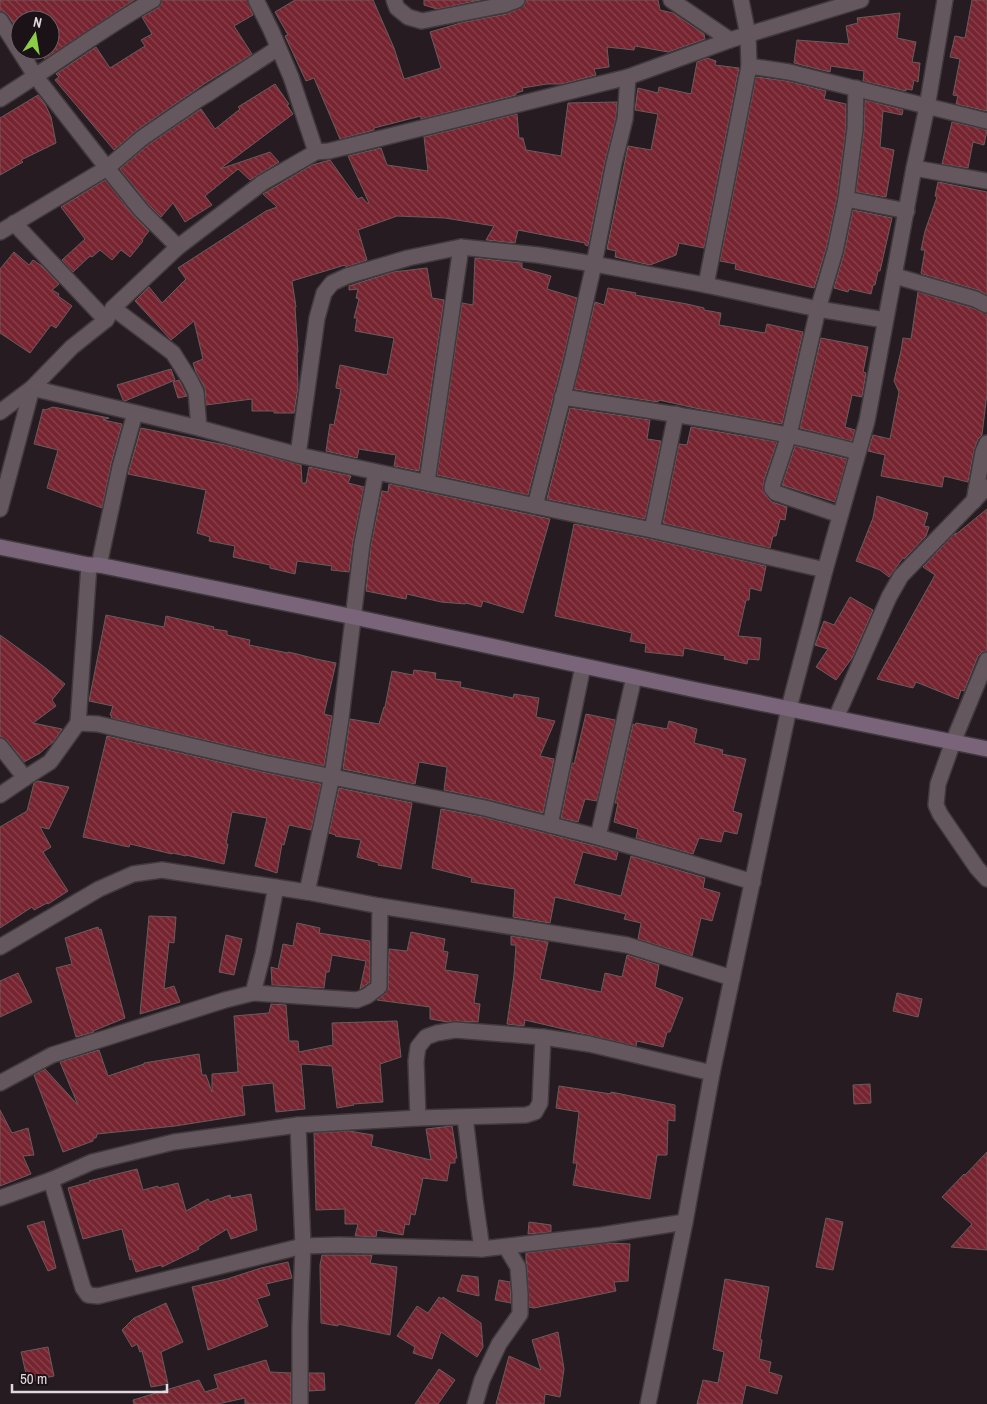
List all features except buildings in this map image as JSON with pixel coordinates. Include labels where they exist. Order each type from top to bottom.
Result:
[{"type":"street","points":[[0,99],[121,18],[153,0]]},
{"type":"street","points":[[256,0],[291,77],[316,152]]},
{"type":"street","points":[[394,0],[398,8],[408,17],[422,21],[504,5],[517,0]]},
{"type":"street","points":[[671,0],[730,40]]},
{"type":"street","points":[[706,285],[748,66],[748,35],[741,0]]},
{"type":"street","points":[[0,412],[32,388],[72,347],[110,314],[178,246],[262,183],[316,152],[338,149],[628,77],[730,40],[861,0]]},
{"type":"street","points":[[648,1404],[685,1222],[712,1073],[789,708],[867,421],[927,107],[945,0]]},
{"type":"street","points":[[0,20],[36,76],[107,168],[142,210],[178,246]]},
{"type":"street","points":[[199,428],[196,392],[173,353],[110,314],[6,224],[107,168],[142,138],[278,48]]},
{"type":"street","points":[[748,66],[789,72],[987,121]]},
{"type":"street","points":[[535,506],[572,362],[594,264],[625,119],[628,77]]},
{"type":"street","points":[[840,515],[776,493],[772,488],[789,436],[818,309],[836,251],[846,199],[855,129],[856,88]]},
{"type":"street","points":[[914,168],[987,181]]},
{"type":"street","points":[[846,199],[907,211]]},
{"type":"street","points":[[427,482],[461,247]]},
{"type":"street","points":[[298,455],[317,318],[324,293],[332,283],[347,276],[408,258],[461,247],[538,255],[706,285],[818,309],[886,320]]},
{"type":"street","points":[[895,276],[975,298],[987,305]]},
{"type":"street","points":[[32,388],[199,428],[298,455],[652,530],[825,570]]},
{"type":"street","points":[[0,509],[32,388]]},
{"type":"street","points":[[562,397],[676,414],[809,439],[858,452]]},
{"type":"street","points":[[0,795],[50,762],[78,723],[94,565],[135,413]]},
{"type":"street","points":[[652,530],[676,414]]},
{"type":"street","points":[[974,501],[983,452],[987,443]]},
{"type":"street","points":[[307,892],[332,776],[362,544],[376,472]]},
{"type":"street","points":[[836,718],[889,597],[901,576],[987,487]]},
{"type":"street","points":[[0,547],[354,617],[634,677],[987,749]]},
{"type":"street","points":[[987,660],[938,784],[936,805],[940,814],[977,868],[987,879]]},
{"type":"street","points":[[550,824],[583,666]]},
{"type":"street","points":[[598,837],[634,677]]},
{"type":"street","points":[[78,723],[98,724],[264,763],[485,808],[598,837],[753,882]]},
{"type":"street","points":[[0,746],[24,778]]},
{"type":"street","points":[[0,947],[99,889],[133,874],[162,870],[626,945],[732,978]]},
{"type":"street","points":[[253,994],[276,887]]},
{"type":"street","points":[[0,1083],[52,1055],[226,1000],[253,994],[357,1000],[367,996],[378,987],[380,906]]},
{"type":"street","points":[[418,1118],[416,1061],[418,1047],[426,1037],[455,1030],[543,1037],[589,1044],[712,1073]]},
{"type":"street","points":[[0,1198],[51,1180],[92,1162],[174,1142],[298,1124],[418,1118],[526,1116],[535,1112],[540,1103],[543,1037]]},
{"type":"street","points":[[465,1117],[482,1249]]},
{"type":"street","points":[[298,1124],[303,1246],[300,1404]]},
{"type":"street","points":[[51,1180],[83,1288],[88,1296],[98,1296],[303,1246],[339,1245],[482,1249],[602,1235],[685,1222]]},
{"type":"street","points":[[475,1404],[482,1380],[499,1344],[520,1314],[518,1267],[506,1247]]}]
